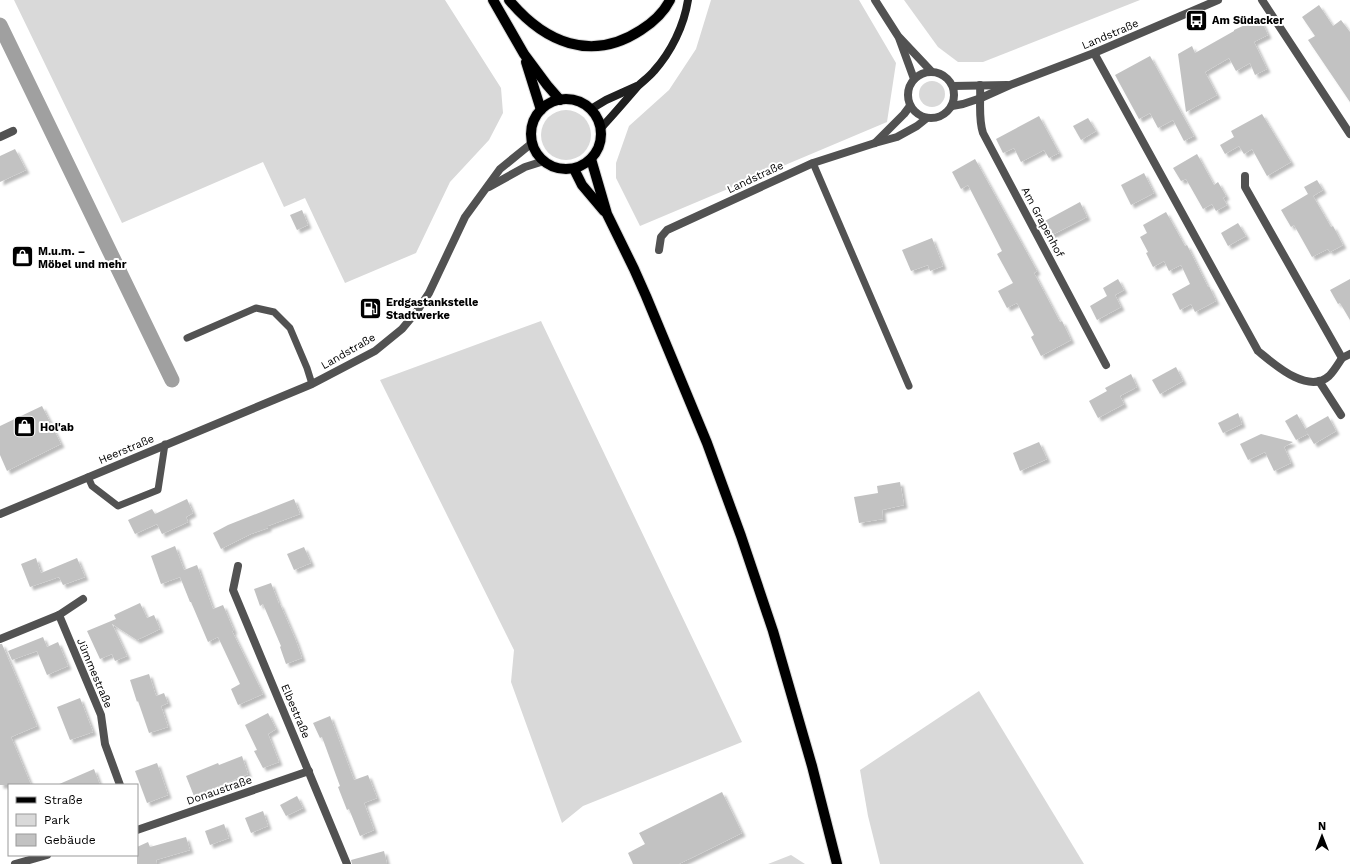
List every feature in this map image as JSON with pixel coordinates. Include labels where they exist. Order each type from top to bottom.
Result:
[{"type":"main road","points":[[493,0],[524,54],[560,100]]},
{"type":"main road","points":[[509,0],[517,10],[547,34],[565,43],[587,46],[612,44],[632,36],[652,23],[670,0]]},
{"type":"main road","points":[[601,128],[639,85],[654,71],[668,53],[678,34],[688,0]]},
{"type":"main road","points":[[524,54],[541,110]]},
{"type":"main road","points":[[591,109],[606,100],[639,85]]},
{"type":"main road","points":[[571,99],[582,102],[591,109],[597,117],[601,128],[601,139],[598,149],[591,159],[584,165],[563,169],[544,161],[536,153],[532,142],[531,131],[534,120],[541,110],[560,100],[571,99]]},
{"type":"main road","points":[[591,159],[607,214],[634,269],[707,443],[741,536],[773,631],[812,766],[837,864]]},
{"type":"main road","points":[[574,168],[582,185],[607,214]]},
{"type":"street","points":[[875,0],[898,36],[931,71]]},
{"type":"street","name":"Landstraße","points":[[952,106],[981,98],[1010,85],[1094,53],[1218,0]]},
{"type":"street","points":[[1262,0],[1350,134]]},
{"type":"street","points":[[898,36],[914,79]]},
{"type":"street","points":[[1094,53],[1258,351],[1279,369],[1306,382],[1319,381],[1329,376],[1342,358],[1350,354]]},
{"type":"street","points":[[931,71],[944,75],[949,80],[953,86],[954,100],[952,106],[941,116],[927,118],[920,116],[910,106],[908,92],[914,79],[919,75],[931,71]]},
{"type":"street","name":"Am Grapenhof","points":[[980,85],[981,98],[979,117],[983,133],[1106,365]]},
{"type":"street","name":"Landstraße","points":[[953,86],[1010,85]]},
{"type":"street","name":"Landstraße","points":[[875,143],[910,106]]},
{"type":"street","name":"Landstraße","points":[[659,250],[660,237],[667,230],[813,163],[897,137],[917,126],[927,118]]},
{"type":"street","points":[[0,137],[13,131]]},
{"type":"street","name":"Landstraße","points":[[261,405],[312,384],[375,351],[402,329],[417,311],[429,293],[466,217],[500,169],[532,142]]},
{"type":"street","name":"Landstraße","points":[[487,188],[525,167],[544,161]]},
{"type":"street","points":[[1245,176],[1245,187],[1342,358]]},
{"type":"street","points":[[1319,381],[1342,415]]},
{"type":"street","name":"Heerstraße","points":[[0,514],[261,405]]},
{"type":"street","name":"Elbestraße","points":[[238,566],[233,590],[309,771],[346,864]]},
{"type":"street","points":[[0,639],[59,615],[84,599]]},
{"type":"street","name":"Jümmestraße","points":[[59,615],[101,715],[105,744],[120,784]]},
{"type":"street","name":"Donaustraße","points":[[138,830],[309,771]]},
{"type":"street","points":[[15,864],[43,856]]},
{"type":"lane","points":[[813,163],[909,386]]},
{"type":"lane","points":[[187,338],[256,308],[274,312],[290,328],[312,384]]},
{"type":"lane","points":[[88,477],[92,486],[118,506],[158,490],[165,444]]},
{"type":"green space","points":[[14,0],[445,0],[501,88],[503,113],[489,140],[450,182],[416,253],[345,283],[305,198],[284,207],[263,162],[122,223]]},
{"type":"green space","points":[[711,0],[859,0],[896,63],[887,122],[640,226],[616,178],[616,163],[629,126],[669,90],[696,49]]},
{"type":"green space","points":[[904,0],[1140,0],[983,62],[958,62],[938,47]]},
{"type":"green space","points":[[932,81],[941,85],[945,94],[941,103],[932,107],[923,103],[919,94],[923,85]]},
{"type":"green space","points":[[566,110],[580,114],[587,121],[591,135],[587,149],[580,156],[566,160],[552,156],[545,149],[541,135],[545,121],[552,114]]},
{"type":"green space","points":[[541,321],[742,742],[583,806],[562,823],[511,682],[514,650],[380,380]]},
{"type":"green space","points":[[979,691],[1084,864],[880,864],[868,816],[860,770]]},
{"type":"green space","points":[[791,855],[805,864],[768,864]]},
{"type":"building","points":[[1319,5],[1333,26],[1341,20],[1350,32],[1350,102],[1308,40],[1315,36],[1302,17]]},
{"type":"building","points":[[1260,18],[1268,35],[1254,42],[1267,69],[1255,75],[1250,63],[1236,71],[1229,58],[1205,72],[1217,95],[1186,112],[1178,54],[1192,46],[1195,53],[1234,30]]},
{"type":"building","points":[[1150,56],[1194,136],[1184,141],[1173,120],[1158,128],[1150,113],[1139,119],[1115,75]]},
{"type":"building","points":[[1262,114],[1291,162],[1267,176],[1252,149],[1244,154],[1239,146],[1225,154],[1220,145],[1234,137],[1231,131]]},
{"type":"building","points":[[1039,116],[1059,153],[1049,158],[1044,150],[1021,162],[1014,148],[1003,153],[996,139]]},
{"type":"building","points":[[1088,118],[1096,131],[1081,140],[1073,126]]},
{"type":"building","points":[[15,149],[26,170],[0,182],[0,156]]},
{"type":"building","points":[[1197,154],[1214,185],[1218,182],[1226,196],[1223,198],[1227,205],[1216,211],[1212,204],[1203,209],[1186,179],[1181,181],[1173,168]]},
{"type":"building","points":[[975,159],[1037,271],[1034,273],[1060,322],[1062,321],[1071,340],[1041,356],[1031,337],[1034,335],[1017,303],[1007,308],[998,291],[1013,283],[997,254],[1002,251],[968,185],[961,189],[952,172]]},
{"type":"building","points":[[1144,173],[1154,193],[1131,205],[1121,185]]},
{"type":"building","points":[[1317,180],[1323,190],[1313,196],[1331,227],[1333,226],[1343,245],[1330,252],[1328,249],[1312,257],[1294,225],[1291,227],[1281,210],[1308,194],[1304,187]]},
{"type":"building","points":[[1080,202],[1087,217],[1050,236],[1043,222]]},
{"type":"building","points":[[302,210],[308,225],[297,230],[290,215]]},
{"type":"building","points":[[1166,212],[1185,246],[1187,245],[1216,301],[1195,312],[1191,304],[1180,310],[1172,294],[1190,284],[1181,265],[1169,271],[1164,261],[1153,267],[1146,253],[1148,252],[1140,237],[1147,233],[1143,225]]},
{"type":"building","points":[[1238,223],[1246,236],[1228,246],[1221,233]]},
{"type":"building","points":[[932,238],[943,266],[930,271],[928,265],[911,271],[902,250]]},
{"type":"building","points":[[1118,279],[1124,290],[1115,295],[1121,307],[1097,320],[1090,306],[1107,296],[1103,288]]},
{"type":"building","points":[[1350,279],[1350,320],[1330,290]]},
{"type":"building","points":[[1176,367],[1183,381],[1160,394],[1152,380]]},
{"type":"building","points":[[1131,374],[1137,387],[1120,396],[1124,404],[1098,418],[1089,401],[1107,391],[1105,388]]},
{"type":"building","points":[[42,406],[61,444],[7,471],[0,455],[0,426]]},
{"type":"building","points":[[1238,413],[1242,424],[1223,433],[1218,423]]},
{"type":"building","points":[[1297,414],[1308,434],[1296,440],[1285,421]]},
{"type":"building","points":[[1328,416],[1336,431],[1314,444],[1305,429]]},
{"type":"building","points":[[1261,434],[1293,442],[1284,447],[1291,463],[1274,471],[1265,452],[1248,460],[1240,444]]},
{"type":"building","points":[[1039,442],[1047,459],[1020,471],[1013,453]]},
{"type":"building","points":[[900,482],[904,505],[882,510],[883,519],[859,523],[854,497],[878,493],[877,486]]},
{"type":"building","points":[[187,499],[193,513],[186,517],[188,522],[162,534],[157,524],[135,534],[128,520],[152,509],[155,514]]},
{"type":"building","points":[[294,499],[300,514],[268,526],[268,528],[251,534],[221,549],[213,533],[228,525]]},
{"type":"building","points":[[175,546],[184,570],[197,565],[213,609],[223,605],[234,631],[232,631],[263,694],[238,705],[231,689],[240,684],[218,637],[208,642],[180,577],[161,584],[151,556]]},
{"type":"building","points":[[304,547],[311,563],[294,570],[287,554]]},
{"type":"building","points":[[36,558],[41,573],[77,558],[85,577],[63,585],[59,577],[30,587],[21,564]]},
{"type":"building","points":[[271,583],[302,658],[286,664],[280,647],[281,646],[263,604],[260,606],[254,589]]},
{"type":"building","points":[[140,603],[147,618],[154,615],[160,629],[137,640],[112,624],[127,656],[115,661],[112,654],[100,659],[87,631],[116,619],[114,615]]},
{"type":"building","points":[[43,637],[47,647],[58,642],[68,666],[47,675],[37,651],[12,660],[8,651]]},
{"type":"building","points":[[0,644],[2,644],[37,726],[11,737],[31,784],[0,785]]},
{"type":"building","points":[[149,674],[156,696],[164,693],[168,703],[161,706],[168,727],[149,733],[130,680]]},
{"type":"building","points":[[80,698],[93,732],[70,740],[57,707]]},
{"type":"building","points":[[268,713],[276,729],[268,734],[279,762],[263,768],[254,751],[257,750],[245,725]]},
{"type":"building","points":[[330,716],[354,780],[368,775],[377,798],[364,803],[374,830],[360,836],[349,809],[347,810],[338,787],[340,786],[322,737],[320,738],[313,723]]},
{"type":"building","points":[[242,756],[248,774],[194,796],[186,776],[218,763],[219,765]]},
{"type":"building","points":[[157,763],[168,795],[147,803],[135,771]]},
{"type":"building","points":[[94,769],[100,784],[59,784]]},
{"type":"building","points":[[722,792],[742,833],[679,864],[633,864],[628,853],[645,844],[639,833]]},
{"type":"building","points":[[297,796],[303,808],[286,816],[280,805]]},
{"type":"building","points":[[263,811],[268,826],[251,833],[245,818]]},
{"type":"building","points":[[224,824],[229,838],[210,845],[205,831]]},
{"type":"building","points":[[186,837],[190,850],[156,860],[157,864],[137,864],[138,847],[148,842],[150,847]]},
{"type":"building","points":[[384,851],[387,864],[352,864],[351,860]]},
{"type":"waterway","points":[[0,25],[172,380]]},
{"type":"place","name":"Am Südacker","points":[[1197,20]]},
{"type":"place","name":"M.u.m. – Möbel und mehr","points":[[22,257]]},
{"type":"place","name":"Erdgastankstelle Stadtwerke","points":[[370,308]]},
{"type":"place","name":"Hol'ab","points":[[24,427]]}]
